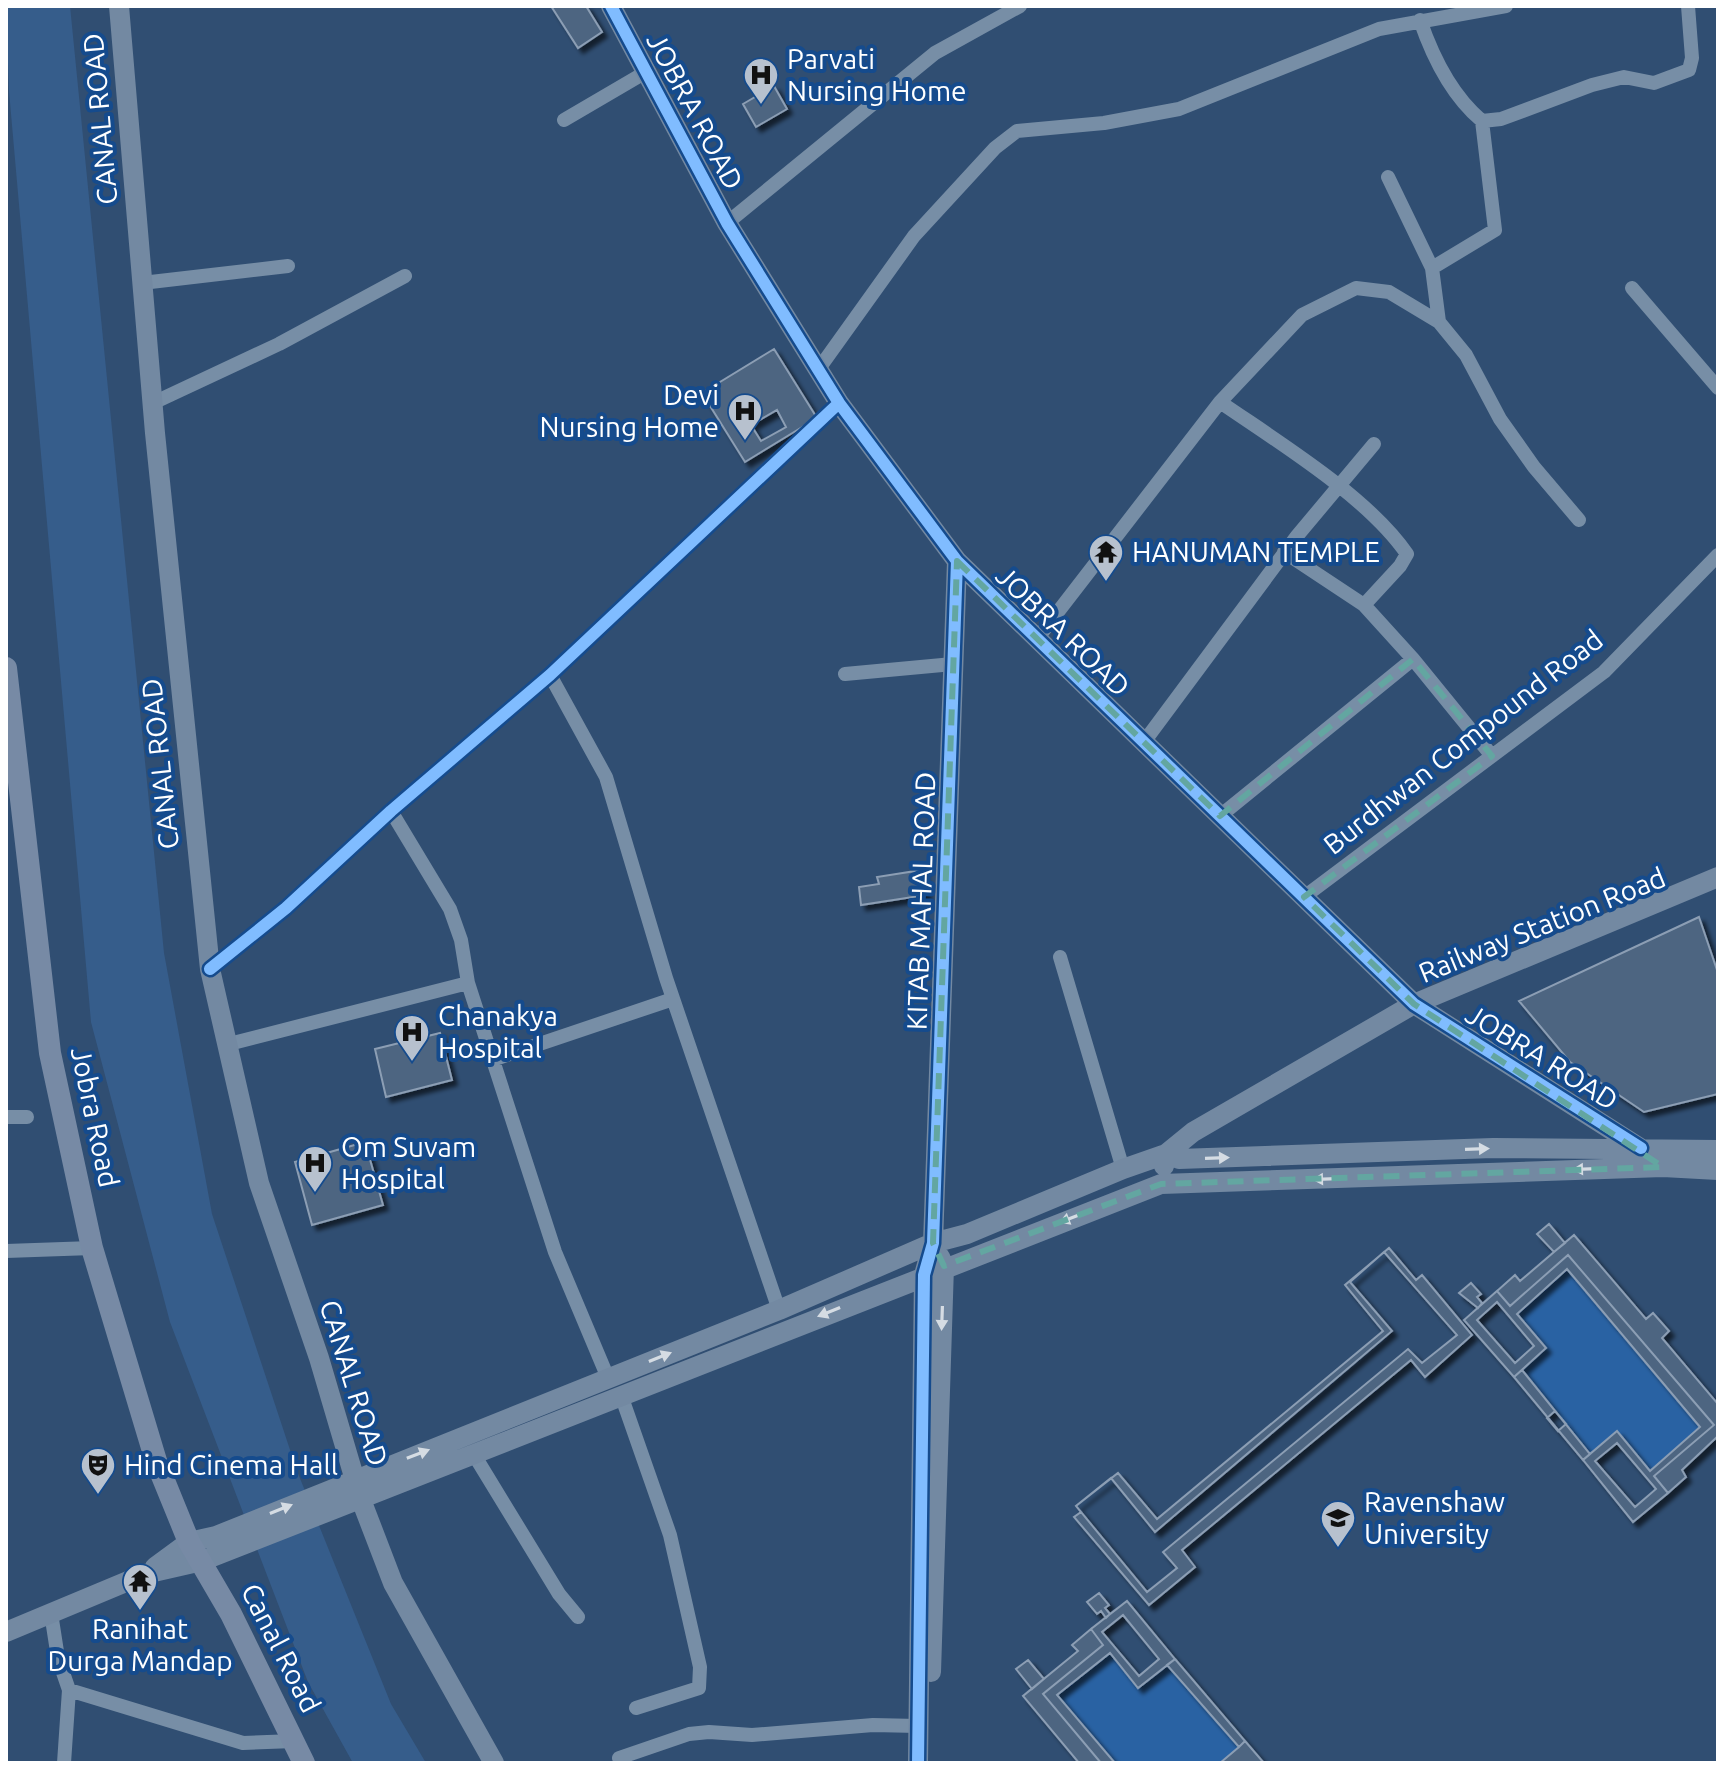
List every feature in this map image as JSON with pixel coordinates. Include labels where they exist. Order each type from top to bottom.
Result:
[{"type":"main road","name":"CANAL ROAD","points":[[119,6],[153,403],[210,969],[259,1183],[319,1358],[351,1490],[393,1583],[494,1763]]},
{"type":"main road","name":"JOBRA ROAD","points":[[611,6],[727,223],[818,370],[839,403],[957,561],[1414,1004],[1641,1148],[1663,1167]]},
{"type":"main road","name":"KITAB MAHAL ROAD","points":[[933,1243],[957,561]]},
{"type":"main road","name":"Jobra Road","points":[[6,668],[50,1053],[92,1248],[156,1461],[207,1548]]},
{"type":"main road","name":"Railway Station Road","points":[[1166,1154],[1193,1132],[1414,1004],[1718,877]]},
{"type":"main road","points":[[351,1490],[473,1453],[779,1310],[933,1243],[967,1234],[1166,1154],[1179,1159],[1493,1148],[1718,1150]]},
{"type":"main road","points":[[1161,1184],[1166,1154]]},
{"type":"main road","points":[[6,1632],[207,1548],[614,1386],[924,1275],[1161,1184],[1663,1167],[1718,1170]]},
{"type":"main road","points":[[930,1763],[944,1266],[933,1243]]},
{"type":"main road","points":[[918,1763],[924,1275],[933,1243]]},
{"type":"main road","name":"Canal Road","points":[[207,1548],[304,1763]]},
{"type":"street","points":[[727,223],[935,53],[1020,6]]},
{"type":"street","points":[[818,370],[914,236],[995,148],[1017,131],[1104,123],[1179,109],[1379,29],[1506,6]]},
{"type":"street","points":[[1482,121],[1501,119],[1592,85],[1624,77],[1654,83],[1689,70],[1692,58],[1688,6]]},
{"type":"street","points":[[1420,20],[1433,57],[1458,97],[1482,121],[1495,230],[1432,268]]},
{"type":"street","points":[[564,120],[646,72]]},
{"type":"street","points":[[1388,177],[1432,268],[1439,322]]},
{"type":"street","points":[[142,283],[288,266]]},
{"type":"street","points":[[153,403],[279,344],[405,276]]},
{"type":"street","points":[[1037,639],[1220,402],[1302,315],[1336,295],[1356,288],[1389,292],[1439,322],[1466,355],[1500,419],[1534,467],[1579,520]]},
{"type":"street","points":[[1632,288],[1718,388]]},
{"type":"street","points":[[1220,402],[1338,487],[1397,540],[1407,554],[1364,605]]},
{"type":"street","points":[[210,969],[286,908],[391,811],[550,675],[839,403]]},
{"type":"street","points":[[1144,742],[1284,552],[1374,444]]},
{"type":"street","points":[[1284,552],[1364,605],[1413,659],[1492,756]]},
{"type":"street","name":"Burdhwan Compound Road","points":[[1304,897],[1604,672],[1718,555]]},
{"type":"street","points":[[1220,816],[1413,659]]},
{"type":"street","points":[[845,674],[953,664]]},
{"type":"street","points":[[550,675],[606,777],[673,999],[779,1310]]},
{"type":"street","points":[[391,811],[450,909],[461,940],[468,983],[555,1252],[614,1386],[670,1535],[700,1667],[699,1688],[636,1708]]},
{"type":"street","points":[[1060,957],[1123,1169]]},
{"type":"street","points":[[229,1044],[468,983]]},
{"type":"street","points":[[495,1059],[673,999]]},
{"type":"street","points":[[6,1117],[27,1117]]},
{"type":"street","points":[[6,1251],[92,1248]]},
{"type":"street","points":[[473,1453],[559,1594],[578,1617]]},
{"type":"street","points":[[51,1613],[58,1658],[69,1690],[64,1763]]},
{"type":"street","points":[[69,1690],[243,1743],[294,1741]]},
{"type":"street","points":[[619,1758],[699,1733],[752,1735],[873,1725],[918,1726]]},
{"type":"highlighted area","points":[[957,561],[1220,816],[1413,659],[1492,756],[1304,897],[1414,1004],[1663,1167],[1161,1184],[944,1266],[933,1243]]},
{"type":"shaded area","points":[[6,6],[70,6],[164,953],[212,1214],[297,1471],[391,1704],[426,1763],[353,1763],[308,1682],[170,1322],[91,1022],[9,91]]},
{"type":"shaded area","points":[[1567,1269],[1700,1427],[1650,1471],[1617,1432],[1590,1454],[1522,1370],[1546,1347],[1517,1314]]},
{"type":"shaded area","points":[[1110,1653],[1138,1687],[1167,1665],[1239,1747],[1220,1763],[1115,1763],[1057,1695]]},
{"type":"building","points":[[551,6],[586,6],[602,32],[578,48]]},
{"type":"building","points":[[774,86],[787,109],[756,127],[743,104]]},
{"type":"building","points":[[774,349],[817,418],[745,462],[702,393]],"holes":[[[777,410],[786,427],[761,441],[751,425]]]},
{"type":"building","points":[[922,870],[926,895],[861,905],[859,887],[879,884],[877,877]]},
{"type":"building","points":[[1699,917],[1718,973],[1718,1094],[1644,1112],[1570,1062],[1519,1001]]},
{"type":"building","points":[[440,1033],[452,1080],[386,1097],[375,1049]]},
{"type":"building","points":[[365,1142],[383,1205],[312,1225],[295,1162]]},
{"type":"building","points":[[1549,1224],[1565,1243],[1554,1252],[1537,1234]]},
{"type":"building","points":[[1574,1235],[1646,1319],[1653,1313],[1669,1331],[1662,1338],[1718,1404],[1718,1436],[1682,1470],[1686,1477],[1668,1493],[1654,1476],[1714,1425],[1568,1255],[1510,1306],[1497,1291],[1515,1275],[1520,1281]]},
{"type":"building","points":[[1389,1248],[1416,1280],[1422,1275],[1472,1335],[1425,1377],[1411,1360],[1182,1550],[1195,1567],[1149,1605],[1074,1517],[1081,1512],[1076,1506],[1118,1473],[1157,1519],[1383,1331],[1345,1285]]},
{"type":"building","points":[[1384,1252],[1457,1335],[1422,1363],[1408,1349],[1163,1552],[1177,1568],[1147,1592],[1076,1506],[1111,1478],[1155,1532],[1392,1331],[1350,1282]]},
{"type":"building","points":[[1568,1255],[1714,1425],[1654,1476],[1668,1493],[1633,1522],[1583,1460],[1617,1431],[1650,1471],[1700,1427],[1567,1269],[1517,1314],[1546,1348],[1514,1377],[1464,1320],[1497,1291],[1510,1306]]},
{"type":"building","points":[[1471,1283],[1481,1294],[1477,1297],[1482,1303],[1478,1308],[1459,1293]]},
{"type":"building","points":[[1497,1302],[1534,1346],[1515,1363],[1477,1320]]},
{"type":"building","points":[[1522,1370],[1590,1454],[1583,1460],[1514,1377]]},
{"type":"building","points":[[1555,1411],[1566,1424],[1558,1431],[1547,1418]]},
{"type":"building","points":[[1617,1443],[1656,1489],[1635,1507],[1595,1461]]},
{"type":"building","points":[[1099,1593],[1109,1605],[1105,1608],[1110,1614],[1106,1618],[1101,1611],[1097,1614],[1087,1602]]},
{"type":"building","points":[[1127,1601],[1175,1659],[1138,1688],[1110,1653],[1057,1695],[1115,1763],[1101,1763],[1043,1694],[1103,1645],[1091,1629]]},
{"type":"building","points":[[1123,1615],[1159,1659],[1139,1676],[1102,1632]]},
{"type":"building","points":[[1091,1629],[1103,1645],[1043,1694],[1101,1763],[1079,1763],[1023,1696],[1078,1651],[1072,1645]]},
{"type":"building","points":[[1175,1659],[1245,1741],[1239,1747],[1167,1665]]},
{"type":"building","points":[[1028,1660],[1044,1679],[1032,1689],[1016,1669]]},
{"type":"building","points":[[1245,1741],[1264,1763],[1220,1763],[1239,1747]]},
{"type":"cycle path","points":[[611,6],[727,223],[839,403],[957,561],[1414,1004],[1641,1148]]},
{"type":"cycle path","points":[[210,969],[286,908],[391,811],[550,675],[839,403]]},
{"type":"cycle path","points":[[918,1763],[924,1275],[933,1243],[957,561]]},
{"type":"place","name":"Parvati Nursing Home","points":[[761,106]]},
{"type":"place","name":"Devi Nursing Home","points":[[745,442]]},
{"type":"place","name":"HANUMAN TEMPLE","points":[[1106,583]]},
{"type":"place","name":"Chanakya Hospital","points":[[412,1063]]},
{"type":"place","name":"Om Suvam Hospital","points":[[315,1194]]},
{"type":"place","name":"Hind Cinema Hall","points":[[98,1496]]},
{"type":"place","name":"Ravenshaw University","points":[[1338,1549]]},
{"type":"place","name":"Ranihat Durga Mandap","points":[[140,1612]]}]
